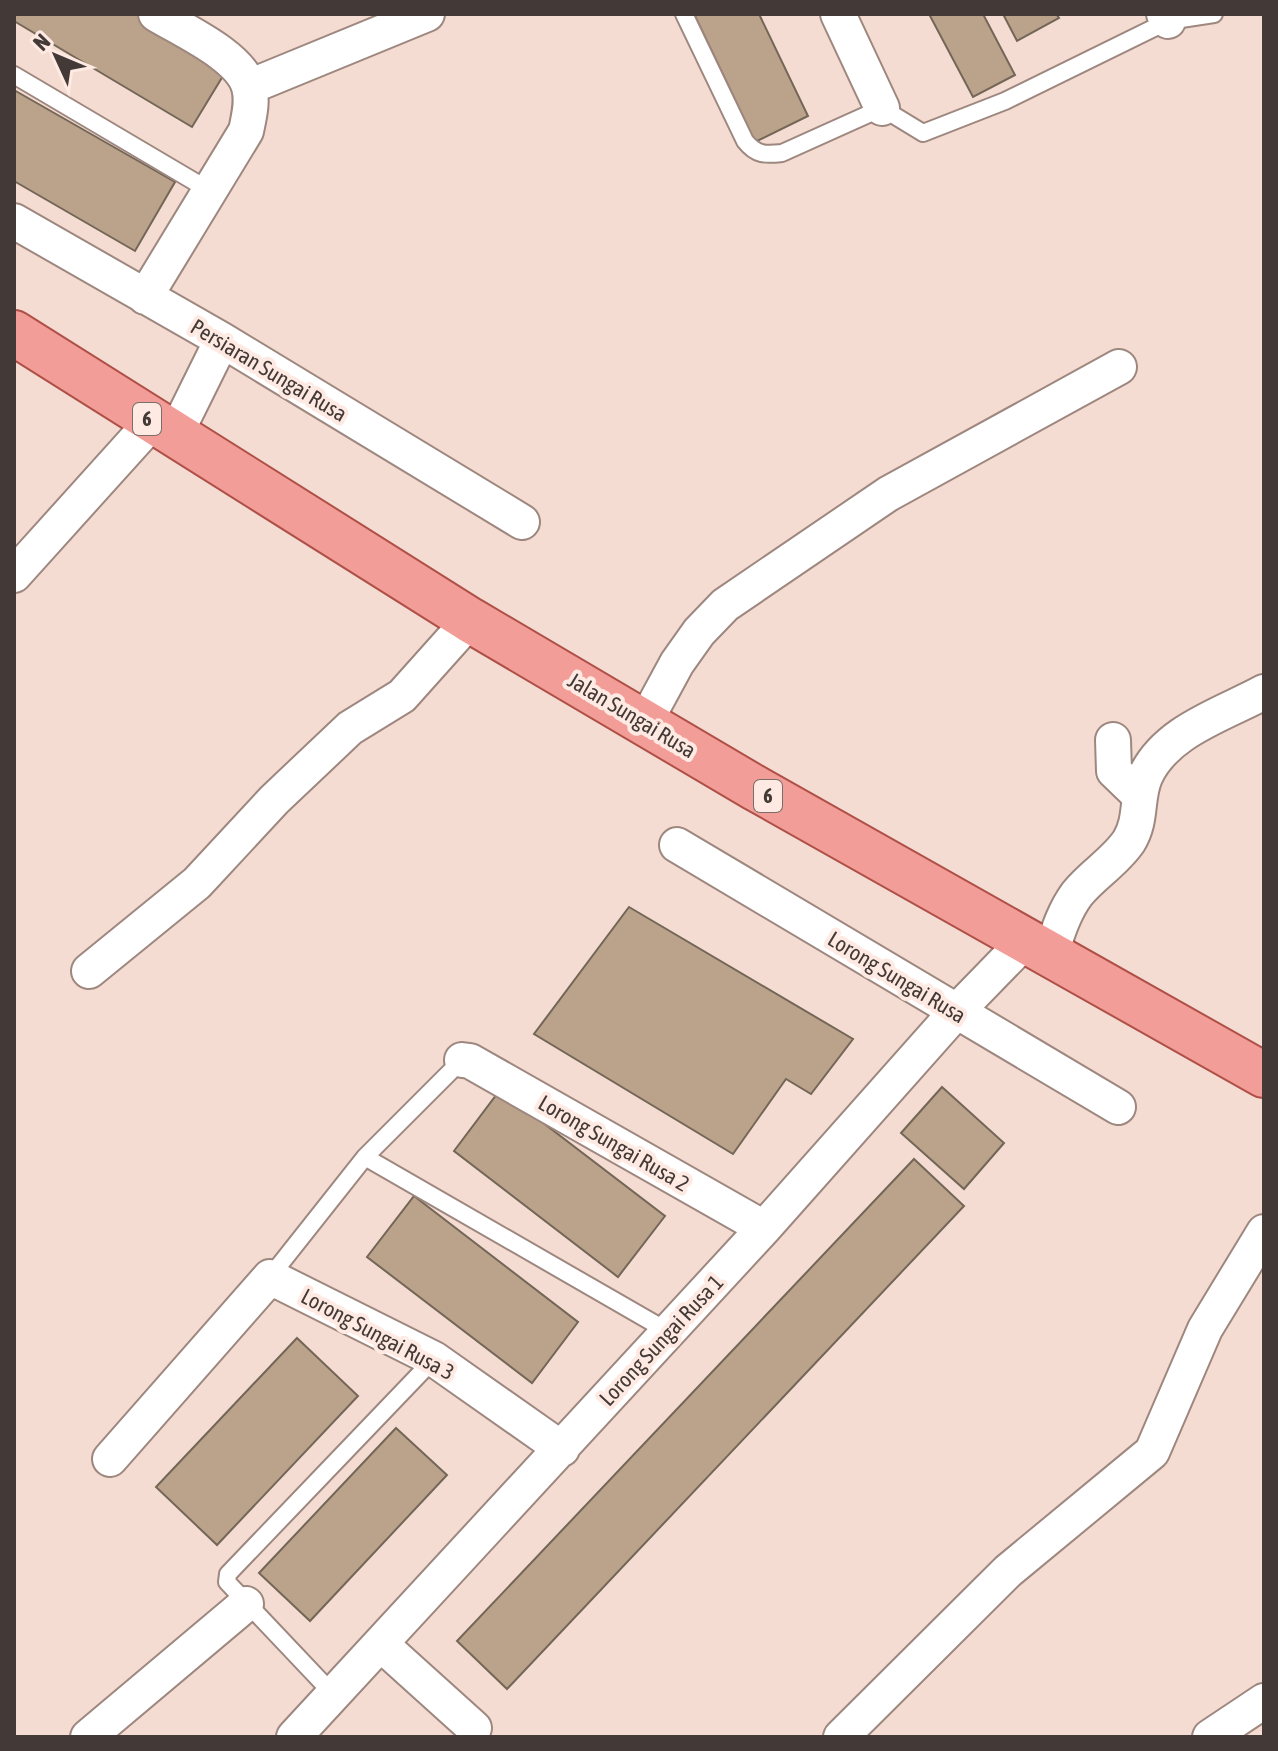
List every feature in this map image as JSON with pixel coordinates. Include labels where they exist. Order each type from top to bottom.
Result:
[{"type":"main road","name":"Jalan Sungai Rusa","points":[[14,333],[470,620],[1037,949],[1264,1075]]},
{"type":"street","points":[[145,297],[212,192],[246,131],[249,87],[237,65],[156,14]]},
{"type":"street","points":[[249,87],[427,14]]},
{"type":"street","points":[[838,14],[882,108]]},
{"type":"street","name":"Persiaran Sungai Rusa","points":[[14,221],[222,340],[522,522]]},
{"type":"street","points":[[14,575],[163,428],[222,340]]},
{"type":"street","points":[[645,722],[677,663],[699,632],[725,605],[888,494],[1119,367]]},
{"type":"street","points":[[89,971],[197,883],[274,800],[350,728],[402,696],[470,620]]},
{"type":"street","points":[[1037,949],[1078,892],[1130,839],[1150,768],[1170,744],[1198,725],[1264,692]]},
{"type":"street","points":[[1113,740],[1114,771],[1140,796]]},
{"type":"street","name":"Lorong Sungai Rusa","points":[[677,845],[955,1013],[1118,1107]]},
{"type":"street","name":"Lorong Sungai Rusa 1","points":[[294,1737],[764,1228],[955,1013],[1037,949]]},
{"type":"street","name":"Lorong Sungai Rusa 2","points":[[462,1060],[470,1061],[764,1228]]},
{"type":"street","points":[[841,1737],[1008,1571],[1152,1452],[1205,1329],[1264,1232]]},
{"type":"street","points":[[110,1459],[270,1277]]},
{"type":"street","name":"Lorong Sungai Rusa 3","points":[[270,1277],[434,1359],[562,1449]]},
{"type":"street","points":[[88,1737],[246,1604]]},
{"type":"street","points":[[382,1645],[474,1728]]},
{"type":"street","points":[[1210,1737],[1264,1701]]},
{"type":"lane","points":[[684,14],[753,150],[765,155],[782,153],[882,108],[923,133],[1005,101],[1166,17],[1214,14]]},
{"type":"lane","points":[[14,75],[212,192]]},
{"type":"lane","points":[[270,1277],[365,1157],[462,1060]]},
{"type":"lane","points":[[365,1157],[669,1332]]},
{"type":"lane","points":[[333,1694],[227,1582],[232,1567],[434,1359]]},
{"type":"building","points":[[14,14],[142,14],[229,66],[192,127],[14,21]]},
{"type":"building","points":[[694,14],[759,14],[808,116],[755,142]]},
{"type":"building","points":[[929,14],[983,14],[1015,75],[973,97]]},
{"type":"building","points":[[1003,14],[1056,14],[1059,18],[1017,41]]},
{"type":"building","points":[[14,90],[175,182],[135,251],[14,181]]},
{"type":"building","points":[[629,907],[853,1039],[811,1094],[786,1079],[733,1154],[534,1034]]},
{"type":"building","points":[[942,1087],[1004,1143],[964,1189],[901,1133]]},
{"type":"building","points":[[500,1090],[665,1216],[618,1277],[454,1151]]},
{"type":"building","points":[[914,1159],[964,1206],[507,1689],[457,1641]]},
{"type":"building","points":[[414,1196],[578,1322],[532,1383],[367,1257]]},
{"type":"building","points":[[297,1338],[358,1396],[217,1545],[156,1487]]},
{"type":"building","points":[[396,1428],[447,1475],[310,1621],[259,1573]]}]
